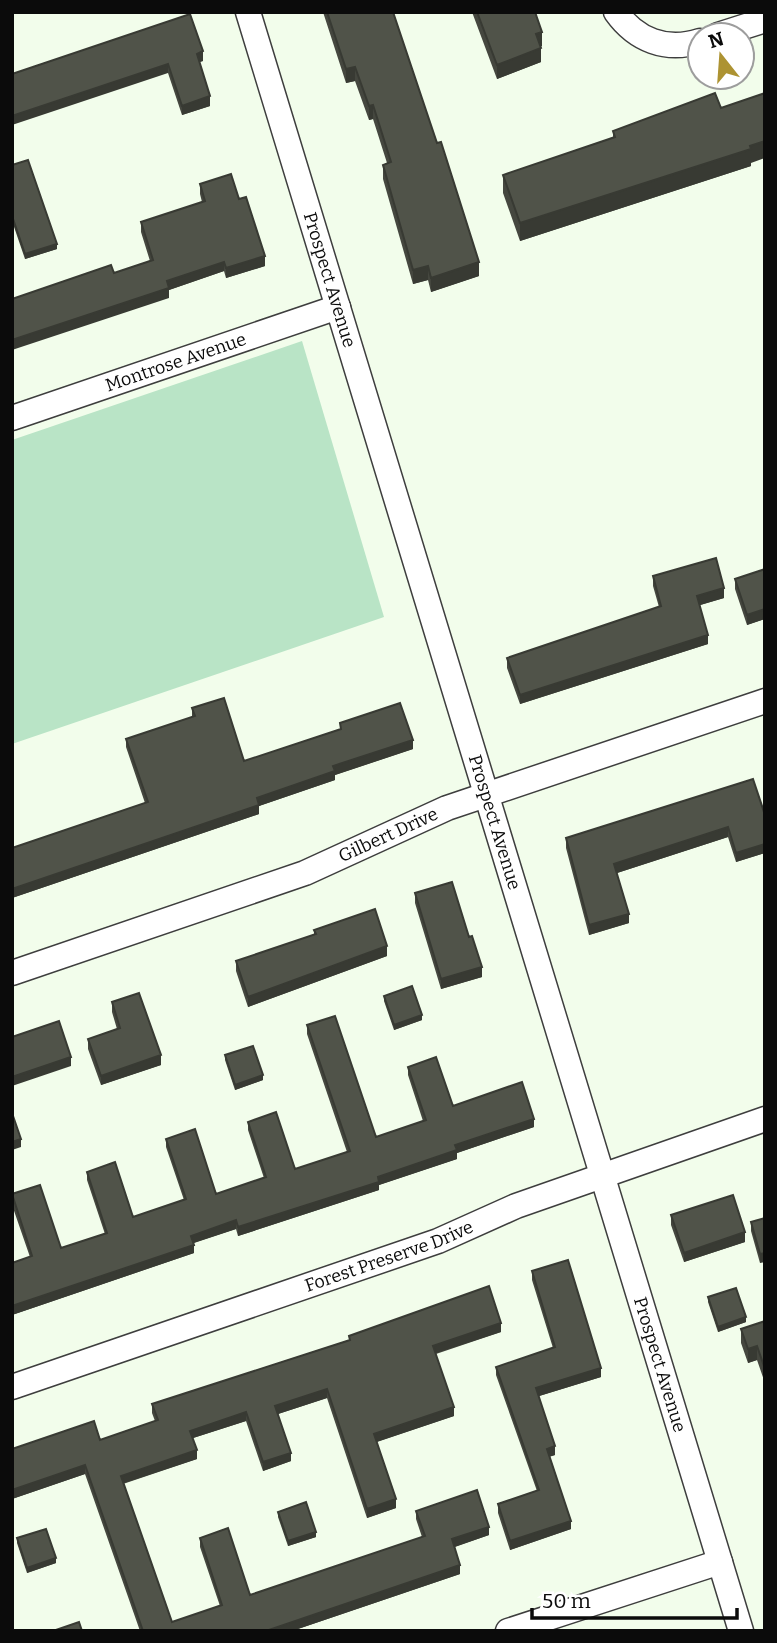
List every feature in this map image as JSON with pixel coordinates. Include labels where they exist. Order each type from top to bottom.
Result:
[{"type":"street","name":"Prospect Avenue","points":[[248,12],[741,1631]]},
{"type":"street","points":[[616,12],[629,30],[645,40],[671,46],[686,43]]},
{"type":"street","name":"Montrose Avenue","points":[[12,418],[338,307]]},
{"type":"street","name":"Gilbert Drive","points":[[12,973],[305,873],[447,808],[765,701]]},
{"type":"street","name":"Forest Preserve Drive","points":[[12,1387],[438,1241],[489,1216],[765,1119]]},
{"type":"street","points":[[508,1631],[720,1562]]},
{"type":"green space","points":[[302,341],[384,617],[12,744],[12,440]]},
{"type":"building","points":[[327,12],[393,12],[437,143],[441,142],[479,262],[431,278],[428,266],[413,270],[383,165],[391,162],[373,105],[369,106],[355,67],[346,69]]},
{"type":"building","points":[[477,12],[535,12],[542,32],[536,34],[541,48],[497,65]]},
{"type":"building","points":[[190,14],[203,51],[197,54],[210,96],[182,106],[168,64],[12,116],[12,74]]},
{"type":"building","points":[[715,93],[721,108],[765,93],[765,141],[750,146],[751,149],[520,223],[503,175],[615,137],[613,131]]},
{"type":"building","points":[[28,160],[57,244],[25,254],[12,216],[12,165]]},
{"type":"building","points":[[231,174],[239,199],[246,197],[265,256],[226,268],[224,262],[167,281],[169,288],[12,340],[12,299],[111,265],[114,273],[153,260],[141,222],[205,201],[200,184]]},
{"type":"building","points":[[716,558],[724,588],[697,596],[708,635],[520,695],[507,658],[661,606],[653,576]]},
{"type":"building","points":[[765,569],[765,609],[747,615],[735,579]]},
{"type":"building","points":[[224,698],[244,761],[341,729],[340,723],[400,703],[413,740],[333,766],[335,771],[257,798],[259,805],[12,889],[12,848],[148,802],[126,739],[195,716],[192,708]]},
{"type":"building","points":[[753,779],[765,815],[765,844],[736,853],[728,827],[614,864],[629,914],[589,925],[566,838]]},
{"type":"building","points":[[452,882],[469,937],[472,936],[482,967],[441,979],[415,893]]},
{"type":"building","points":[[375,909],[387,946],[248,997],[236,961],[316,934],[314,930]]},
{"type":"building","points":[[412,986],[422,1015],[394,1025],[384,996]]},
{"type":"building","points":[[139,993],[161,1055],[101,1076],[88,1039],[120,1028],[112,1002]]},
{"type":"building","points":[[335,1016],[376,1137],[426,1120],[408,1067],[436,1057],[453,1106],[522,1082],[534,1119],[455,1145],[457,1150],[378,1177],[379,1182],[238,1227],[236,1220],[191,1236],[194,1245],[12,1306],[12,1263],[32,1256],[12,1194],[40,1185],[61,1248],[107,1233],[87,1172],[115,1162],[133,1217],[186,1199],[166,1139],[195,1129],[216,1194],[266,1177],[248,1122],[276,1112],[295,1169],[350,1151],[307,1025]]},
{"type":"building","points":[[59,1021],[71,1057],[12,1077],[12,1037]]},
{"type":"building","points":[[253,1046],[263,1075],[235,1085],[225,1055]]},
{"type":"building","points":[[12,1113],[21,1139],[12,1142]]},
{"type":"building","points":[[733,1195],[745,1232],[684,1253],[671,1215]]},
{"type":"building","points":[[765,1218],[765,1253],[760,1254],[751,1222]]},
{"type":"building","points":[[568,1260],[601,1368],[536,1388],[555,1446],[547,1449],[571,1521],[510,1541],[498,1504],[539,1490],[496,1367],[555,1347],[532,1271]]},
{"type":"building","points":[[489,1286],[501,1323],[433,1346],[454,1407],[374,1434],[396,1499],[367,1509],[327,1389],[275,1406],[291,1453],[263,1462],[246,1412],[190,1431],[197,1450],[121,1476],[172,1622],[222,1605],[200,1538],[228,1528],[250,1595],[425,1536],[416,1511],[477,1490],[489,1527],[452,1539],[460,1565],[266,1631],[143,1631],[85,1465],[12,1490],[12,1449],[94,1421],[100,1440],[158,1420],[152,1404],[350,1340],[349,1336]]},
{"type":"building","points":[[736,1288],[746,1317],[718,1327],[708,1297]]},
{"type":"building","points":[[765,1321],[765,1369],[757,1346],[748,1349],[741,1329]]},
{"type":"building","points":[[306,1502],[316,1532],[288,1541],[278,1512]]},
{"type":"building","points":[[46,1529],[56,1558],[27,1568],[17,1538]]},
{"type":"building","points":[[79,1622],[82,1631],[53,1631]]}]
